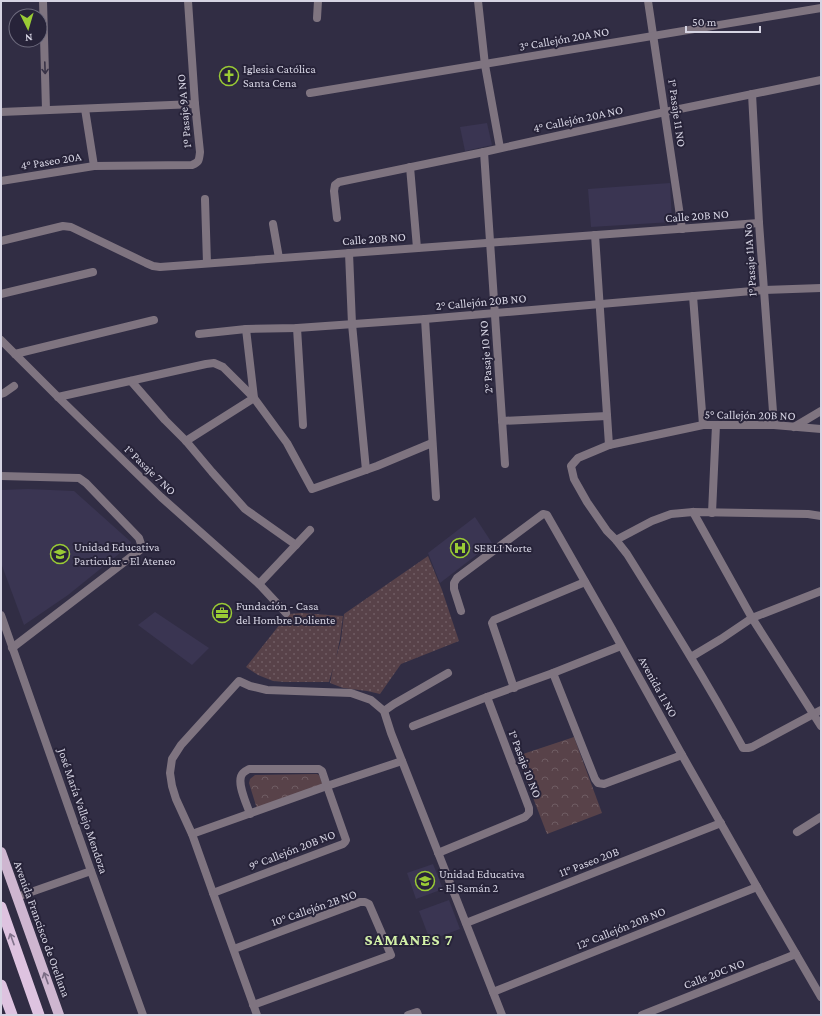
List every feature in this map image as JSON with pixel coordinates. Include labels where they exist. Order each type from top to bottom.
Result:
[{"type":"highway","points":[[1,907],[39,1015]]},
{"type":"highway","points":[[1,985],[12,1015]]},
{"type":"main road","name":"Avenida Francisco de Orellana","points":[[1,852],[59,1015]]},
{"type":"street","points":[[43,1],[46,110]]},
{"type":"street","name":"1º Pasaje 9A NO","points":[[94,166],[192,165],[200,160],[188,1]]},
{"type":"street","points":[[317,18],[318,1]]},
{"type":"street","points":[[478,1],[485,65],[500,148]]},
{"type":"street","name":"1° Pasaje 11 NO","points":[[648,1],[682,229]]},
{"type":"street","name":"3° Callejón 20A NO","points":[[310,93],[821,8]]},
{"type":"street","name":"4° Callejón 20A NO","points":[[337,218],[334,191],[335,184],[340,182],[821,80]]},
{"type":"street","name":"1° Pasaje 11A No","points":[[752,94],[759,223],[774,425]]},
{"type":"street","points":[[1,112],[195,104]]},
{"type":"street","name":"4° Paseo 20A","points":[[1,181],[94,166],[85,109]]},
{"type":"street","name":"2° Pasaje 10 NO","points":[[484,152],[505,464]]},
{"type":"street","points":[[410,167],[417,248]]},
{"type":"street","points":[[205,199],[207,263]]},
{"type":"street","name":"Calle 20B NO","points":[[1,241],[63,226],[71,227],[153,266],[160,266],[759,223]]},
{"type":"street","points":[[273,224],[279,258]]},
{"type":"street","points":[[595,235],[609,445]]},
{"type":"street","points":[[349,253],[352,324],[366,470]]},
{"type":"street","points":[[1,294],[94,272]]},
{"type":"street","name":"2° Callejón 20B NO","points":[[199,334],[246,329],[297,328],[425,319],[764,290],[821,288]]},
{"type":"street","points":[[693,296],[704,425]]},
{"type":"street","points":[[425,319],[436,497]]},
{"type":"street","points":[[15,354],[154,320]]},
{"type":"street","points":[[297,328],[303,426]]},
{"type":"street","points":[[246,329],[254,398]]},
{"type":"street","name":"1° Pasaje 7 NO","points":[[1,340],[161,497],[259,584],[286,613]]},
{"type":"street","points":[[58,397],[214,363],[224,367],[254,398],[288,443],[312,489],[366,470],[432,443]]},
{"type":"street","points":[[131,381],[245,509],[296,545]]},
{"type":"street","points":[[1,394],[14,386]]},
{"type":"street","points":[[186,441],[254,398]]},
{"type":"street","points":[[794,427],[821,412]]},
{"type":"street","points":[[502,422],[607,416]]},
{"type":"street","name":"5° Callejón 20B NO","points":[[616,540],[607,530],[588,502],[574,478],[571,466],[578,458],[609,445],[704,425],[774,425],[821,429]]},
{"type":"street","points":[[712,513],[716,425]]},
{"type":"street","points":[[1,476],[79,478],[86,483],[139,538],[141,544],[140,550],[12,648]]},
{"type":"street","points":[[693,512],[752,618],[817,712],[821,726]]},
{"type":"street","points":[[817,712],[748,748],[743,748],[691,656],[627,554],[616,540],[652,521],[671,514],[693,512],[808,514],[821,516]]},
{"type":"street","name":"Avenida 11 NO","points":[[461,611],[454,589],[454,583],[457,578],[543,514],[547,516],[821,997]]},
{"type":"street","points":[[259,584],[310,530]]},
{"type":"street","points":[[514,688],[492,623],[494,620],[585,582]]},
{"type":"street","points":[[691,656],[721,639],[752,618],[821,591]]},
{"type":"street","name":"José María Vallejo Mendoza","points":[[1,615],[91,871],[144,1015]]},
{"type":"street","points":[[413,726],[487,697],[553,674],[621,646]]},
{"type":"street","points":[[384,711],[448,673]]},
{"type":"street","points":[[553,674],[598,784],[604,784],[682,755]]},
{"type":"street","points":[[257,1015],[192,834],[176,799],[170,773],[172,759],[182,745],[239,681],[250,686],[267,690],[351,693],[371,700],[384,711],[391,733],[502,1015]]},
{"type":"street","name":"1° Pasaje 10 NO","points":[[438,852],[525,817],[529,813],[529,808],[487,697]]},
{"type":"street","points":[[192,834],[402,761]]},
{"type":"street","points":[[250,814],[241,787],[240,779],[243,773],[249,769],[319,769],[322,771],[327,786]]},
{"type":"street","name":"9° Callejón 20B NO","points":[[214,893],[345,842],[346,840],[327,786]]},
{"type":"street","points":[[796,832],[821,817]]},
{"type":"street","name":"11° Paseo 20B","points":[[466,923],[721,823]]},
{"type":"street","points":[[17,896],[91,871]]},
{"type":"street","name":"12° Callejón 20B NO","points":[[493,992],[757,887]]},
{"type":"street","name":"10° Callejón 2B NO","points":[[234,949],[360,902],[365,902],[369,904],[391,955],[254,1006]]},
{"type":"street","name":"Calle 20C NO","points":[[642,1015],[796,954]]},
{"type":"street","points":[[408,1015],[417,1012],[418,1015]]},
{"type":"shaded area","points":[[487,123],[492,145],[465,151],[460,127]]},
{"type":"shaded area","points":[[670,183],[672,222],[591,227],[588,189]]},
{"type":"shaded area","name":"Unidad Educativa Particular - El Ateneo","points":[[28,489],[74,491],[131,542],[130,545],[68,595],[24,625],[1,563],[1,490]]},
{"type":"shaded area","name":"SERLI Norte","points":[[475,517],[492,543],[440,583],[428,553]]},
{"type":"shaded area","points":[[155,612],[209,648],[192,665],[138,625]]},
{"type":"shaded area","name":"Unidad Educativa - El Samán 2","points":[[433,864],[443,889],[416,899],[407,873]]},
{"type":"shaded area","points":[[449,900],[460,929],[430,940],[419,911]]},
{"type":"green space","points":[[428,556],[442,590],[459,641],[401,664],[380,694],[343,688],[330,683],[333,668],[329,682],[284,682],[273,681],[258,675],[246,667],[288,614],[301,613],[343,616],[336,658],[341,640],[344,614]]},
{"type":"green space","points":[[574,737],[602,813],[547,834],[517,756]]},
{"type":"green space","points":[[255,775],[319,775],[323,785],[257,809],[249,783],[250,779]]},
{"type":"place","name":"Iglesia Católica Santa Cena","points":[[229,76]]},
{"type":"place","name":"SERLI Norte","points":[[460,548]]},
{"type":"place","name":"Unidad Educativa Particular - El Ateneo","points":[[60,554]]},
{"type":"place","name":"Fundación - Casa del Hombre Doliente","points":[[222,613]]},
{"type":"place","name":"Unidad Educativa - El Samán 2","points":[[425,881]]},
{"type":"district","name":"SAMANES 7","points":[[409,939]]}]
